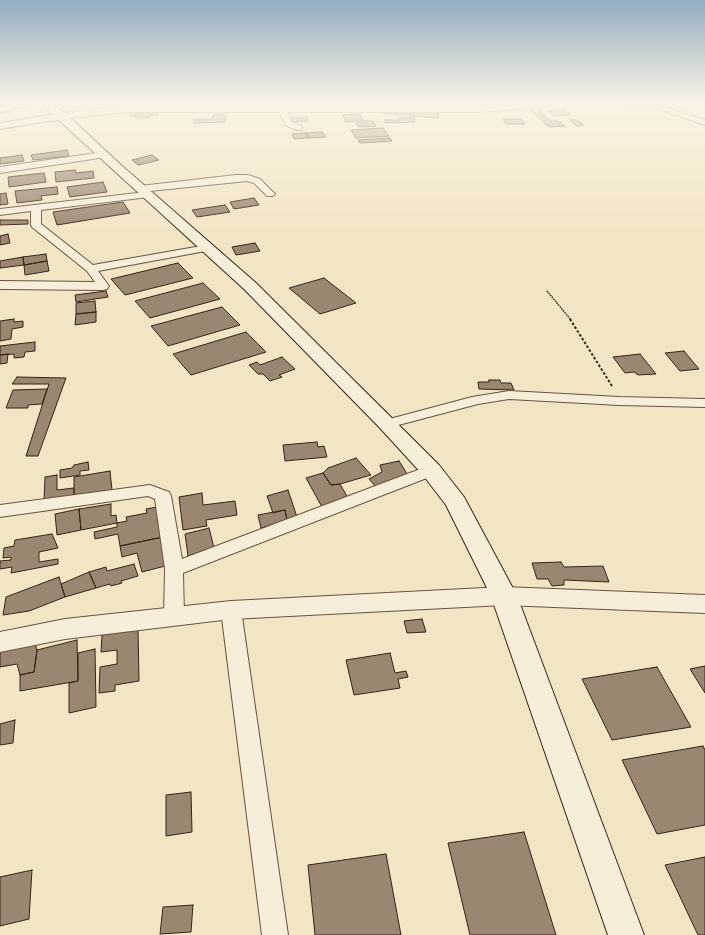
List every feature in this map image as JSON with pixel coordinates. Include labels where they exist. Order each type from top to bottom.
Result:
[{"type":"main road","points":[[95,148],[250,286],[432,470],[456,502],[504,596],[626,935]]},
{"type":"street","points":[[0,170],[103,155]]},
{"type":"street","points":[[0,212],[236,178],[248,178],[257,181],[270,194]]},
{"type":"street","points":[[0,286],[103,286],[91,269],[36,225],[36,208]]},
{"type":"street","points":[[91,269],[207,248]]},
{"type":"street","points":[[387,424],[477,400],[509,395],[619,401],[705,403]]},
{"type":"street","points":[[174,569],[432,470]]},
{"type":"street","points":[[0,511],[150,490],[163,496],[174,569],[174,616]]},
{"type":"street","points":[[0,642],[65,629],[231,610],[504,596],[705,604]]},
{"type":"street","points":[[231,610],[275,935]]},
{"type":"path","points":[[547,291],[570,319],[619,401]]},
{"type":"building","points":[[67,150],[69,156],[33,160],[31,155]]},
{"type":"building","points":[[22,155],[24,161],[0,164],[0,158]]},
{"type":"building","points":[[152,155],[159,160],[138,165],[132,160]]},
{"type":"building","points":[[75,170],[76,173],[93,171],[94,178],[56,182],[55,172]]},
{"type":"building","points":[[44,173],[46,182],[9,187],[8,177]]},
{"type":"building","points":[[103,182],[107,192],[70,197],[67,187]]},
{"type":"building","points":[[57,187],[58,194],[41,196],[42,200],[17,203],[15,191]]},
{"type":"building","points":[[6,193],[8,204],[0,205],[0,194]]},
{"type":"building","points":[[254,198],[259,205],[234,209],[230,202]]},
{"type":"building","points":[[123,202],[130,213],[57,225],[53,212]]},
{"type":"building","points":[[225,205],[230,212],[197,217],[192,210]]},
{"type":"building","points":[[0,220],[28,220],[28,224],[0,225]]},
{"type":"building","points":[[8,234],[10,243],[0,245],[0,236]]},
{"type":"building","points":[[255,243],[260,251],[236,255],[232,247]]},
{"type":"building","points":[[46,254],[47,261],[24,265],[23,257]]},
{"type":"building","points":[[23,257],[24,265],[0,268],[0,261]]},
{"type":"building","points":[[47,261],[49,271],[25,275],[24,265]]},
{"type":"building","points":[[178,263],[193,278],[125,295],[111,279]]},
{"type":"building","points":[[324,278],[356,303],[320,314],[289,288]]},
{"type":"building","points":[[203,283],[220,299],[150,318],[135,301]]},
{"type":"building","points":[[106,291],[108,297],[76,302],[75,295]]},
{"type":"building","points":[[95,301],[96,312],[76,314],[76,303]]},
{"type":"building","points":[[222,307],[240,325],[168,346],[151,326]]},
{"type":"building","points":[[96,312],[96,322],[75,325],[76,314]]},
{"type":"building","points":[[14,319],[14,322],[23,321],[23,327],[12,329],[11,339],[0,341],[0,321]]},
{"type":"building","points":[[246,332],[266,352],[191,375],[173,354]]},
{"type":"building","points":[[35,342],[35,351],[25,352],[24,357],[14,358],[14,354],[0,355],[0,346]]},
{"type":"building","points":[[684,351],[699,369],[680,371],[665,353]]},
{"type":"building","points":[[8,354],[7,363],[0,364],[0,355]]},
{"type":"building","points":[[640,354],[656,374],[638,375],[634,372],[625,373],[613,357]]},
{"type":"building","points":[[282,357],[295,369],[279,375],[282,377],[270,381],[263,374],[258,374],[249,365],[257,362],[260,365]]},
{"type":"building","points":[[17,377],[66,378],[38,456],[26,456],[49,384],[12,384]]},
{"type":"building","points":[[489,380],[500,380],[501,383],[511,383],[514,390],[479,389],[478,382],[489,382]]},
{"type":"building","points":[[47,389],[42,404],[28,405],[28,408],[6,408],[13,390]]},
{"type":"building","points":[[317,442],[318,447],[324,446],[327,457],[285,461],[283,445]]},
{"type":"building","points":[[356,458],[371,475],[340,484],[331,485],[323,473],[328,468]]},
{"type":"building","points":[[399,461],[409,477],[376,487],[369,479],[382,472],[380,465]]},
{"type":"building","points":[[88,462],[89,470],[80,471],[80,475],[60,478],[60,470],[72,468],[74,465]]},
{"type":"building","points":[[110,471],[112,490],[74,496],[74,477]]},
{"type":"building","points":[[323,473],[331,485],[340,484],[348,498],[322,507],[306,478]]},
{"type":"building","points":[[57,475],[57,490],[74,488],[74,496],[44,501],[45,477]]},
{"type":"building","points":[[288,490],[297,517],[287,520],[285,510],[273,513],[267,496]]},
{"type":"building","points":[[202,493],[203,505],[235,501],[237,515],[206,520],[207,526],[183,530],[179,497]]},
{"type":"building","points":[[111,504],[111,516],[116,515],[117,523],[81,530],[79,509]]},
{"type":"building","points":[[157,507],[163,537],[120,546],[118,534],[95,539],[94,532],[117,527],[117,523],[127,521],[126,517],[147,513],[146,509]]},
{"type":"building","points":[[79,509],[81,530],[57,535],[55,514]]},
{"type":"building","points":[[285,510],[287,520],[261,528],[258,515]]},
{"type":"building","points":[[209,528],[214,548],[188,556],[185,534]]},
{"type":"building","points":[[52,534],[58,548],[39,552],[39,562],[58,559],[58,564],[11,573],[12,567],[0,569],[0,561],[11,560],[11,557],[3,558],[4,548],[14,546],[15,540]]},
{"type":"building","points":[[163,537],[169,565],[142,572],[137,553],[122,557],[120,546]]},
{"type":"building","points":[[561,562],[564,567],[603,566],[609,582],[564,580],[564,585],[552,586],[548,579],[537,579],[532,563]]},
{"type":"building","points":[[134,564],[138,576],[121,581],[122,583],[111,586],[110,584],[96,588],[89,572],[106,567],[107,571]]},
{"type":"building","points":[[89,572],[96,588],[65,597],[61,584]]},
{"type":"building","points":[[59,577],[65,597],[29,611],[3,615],[6,597]]},
{"type":"building","points":[[422,619],[426,632],[407,633],[404,621]]},
{"type":"building","points":[[138,629],[139,681],[115,685],[115,691],[99,693],[100,667],[117,664],[117,650],[101,652],[102,635]]},
{"type":"building","points":[[77,640],[78,681],[20,691],[20,675],[34,672],[37,650]]},
{"type":"building","points":[[35,643],[37,650],[34,672],[20,675],[17,664],[0,667],[0,649]]},
{"type":"building","points":[[95,649],[96,707],[69,713],[69,683],[78,681],[78,653]]},
{"type":"building","points":[[390,653],[395,673],[406,671],[408,677],[398,679],[400,688],[354,695],[346,660]]},
{"type":"building","points":[[705,666],[705,693],[690,669]]},
{"type":"building","points":[[657,667],[691,727],[612,740],[582,679]]},
{"type":"building","points":[[15,720],[13,743],[0,745],[0,724]]},
{"type":"building","points":[[703,746],[705,750],[705,825],[657,834],[622,760]]},
{"type":"building","points":[[191,792],[192,832],[166,836],[166,795]]},
{"type":"building","points":[[524,832],[556,935],[470,935],[448,843]]},
{"type":"building","points":[[386,854],[401,935],[315,935],[308,865]]},
{"type":"building","points":[[705,857],[705,935],[698,935],[665,865]]},
{"type":"building","points":[[32,870],[29,919],[0,926],[0,877]]},
{"type":"building","points":[[193,905],[191,932],[160,934],[163,907]]}]
